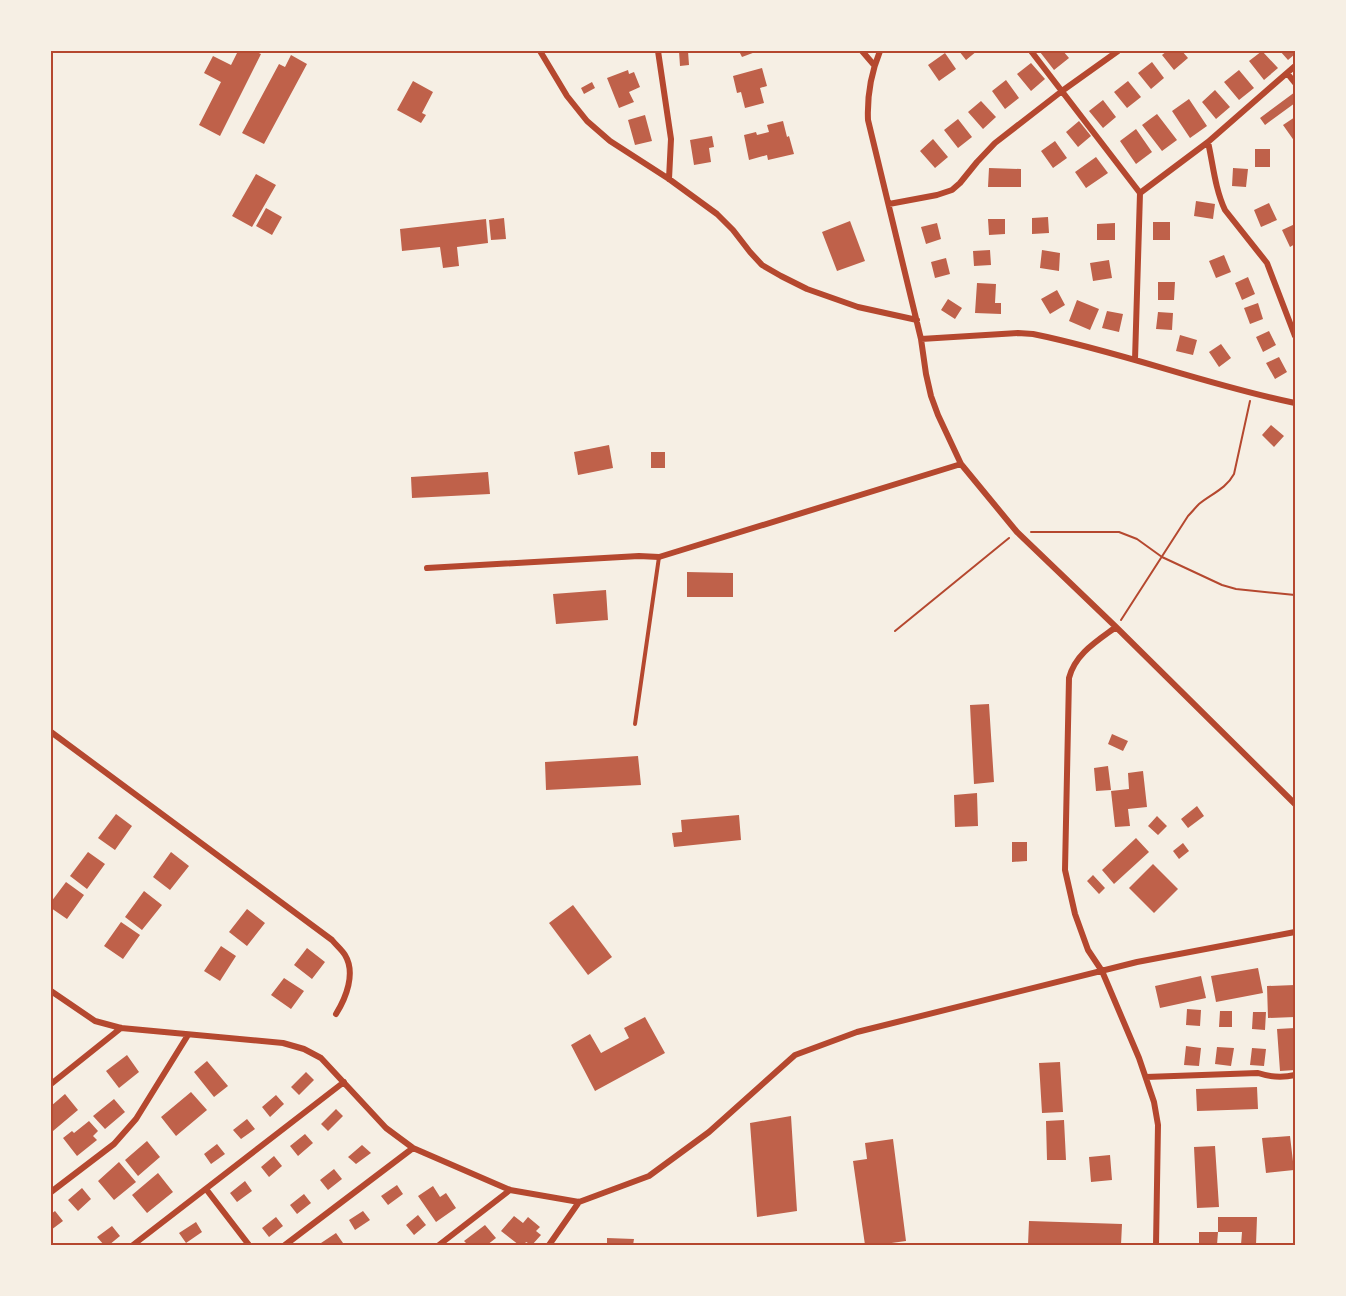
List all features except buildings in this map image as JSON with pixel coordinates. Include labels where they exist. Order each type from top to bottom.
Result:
[{"type":"street","points":[[540,51],[567,96],[587,121],[610,141],[669,179],[717,214],[762,265],[807,289],[858,307],[917,320]]},
{"type":"street","points":[[658,51],[671,139],[669,179]]},
{"type":"street","points":[[862,51],[874,65]]},
{"type":"street","points":[[880,51],[874,65],[869,93],[868,120],[917,320],[931,396],[962,464],[1017,532],[1295,804]]},
{"type":"street","points":[[1031,51],[1140,193],[1135,360]]},
{"type":"street","points":[[889,204],[952,190],[995,143],[1118,51]]},
{"type":"street","points":[[1140,193],[1209,142],[1295,66]]},
{"type":"street","points":[[1287,73],[1295,83]]},
{"type":"street","points":[[1209,142],[1218,190],[1225,210],[1267,264],[1295,336]]},
{"type":"street","points":[[921,339],[1033,334],[1135,360],[1252,394],[1295,403]]},
{"type":"street","points":[[428,568],[639,556],[659,557],[962,464]]},
{"type":"street","points":[[1116,627],[1083,652],[1071,670],[1069,678],[1065,870],[1075,914],[1088,950],[1102,971],[1139,1058],[1154,1102],[1158,1125],[1156,1245]]},
{"type":"street","points":[[51,732],[332,940],[346,956],[349,972],[349,986],[336,1014]]},
{"type":"street","points":[[51,991],[95,1021],[121,1028],[283,1043],[304,1049],[321,1058],[386,1128],[413,1148],[510,1190],[579,1202],[649,1176],[709,1132],[795,1055],[857,1032],[1137,962],[1295,932]]},
{"type":"street","points":[[51,1083],[121,1028]]},
{"type":"street","points":[[51,1192],[114,1144],[136,1119],[188,1035]]},
{"type":"street","points":[[1146,1077],[1258,1073],[1286,1077],[1295,1075]]},
{"type":"street","points":[[133,1245],[344,1082]]},
{"type":"street","points":[[285,1245],[413,1148]]},
{"type":"street","points":[[206,1189],[249,1245]]},
{"type":"street","points":[[439,1245],[510,1190]]},
{"type":"street","points":[[549,1245],[579,1202]]},
{"type":"lane","points":[[635,724],[659,557]]},
{"type":"path","points":[[1116,627],[1188,516],[1198,505],[1231,480],[1252,394]]},
{"type":"path","points":[[895,631],[1017,532],[1119,532],[1137,539],[1162,557],[1229,587],[1295,595]]}]
